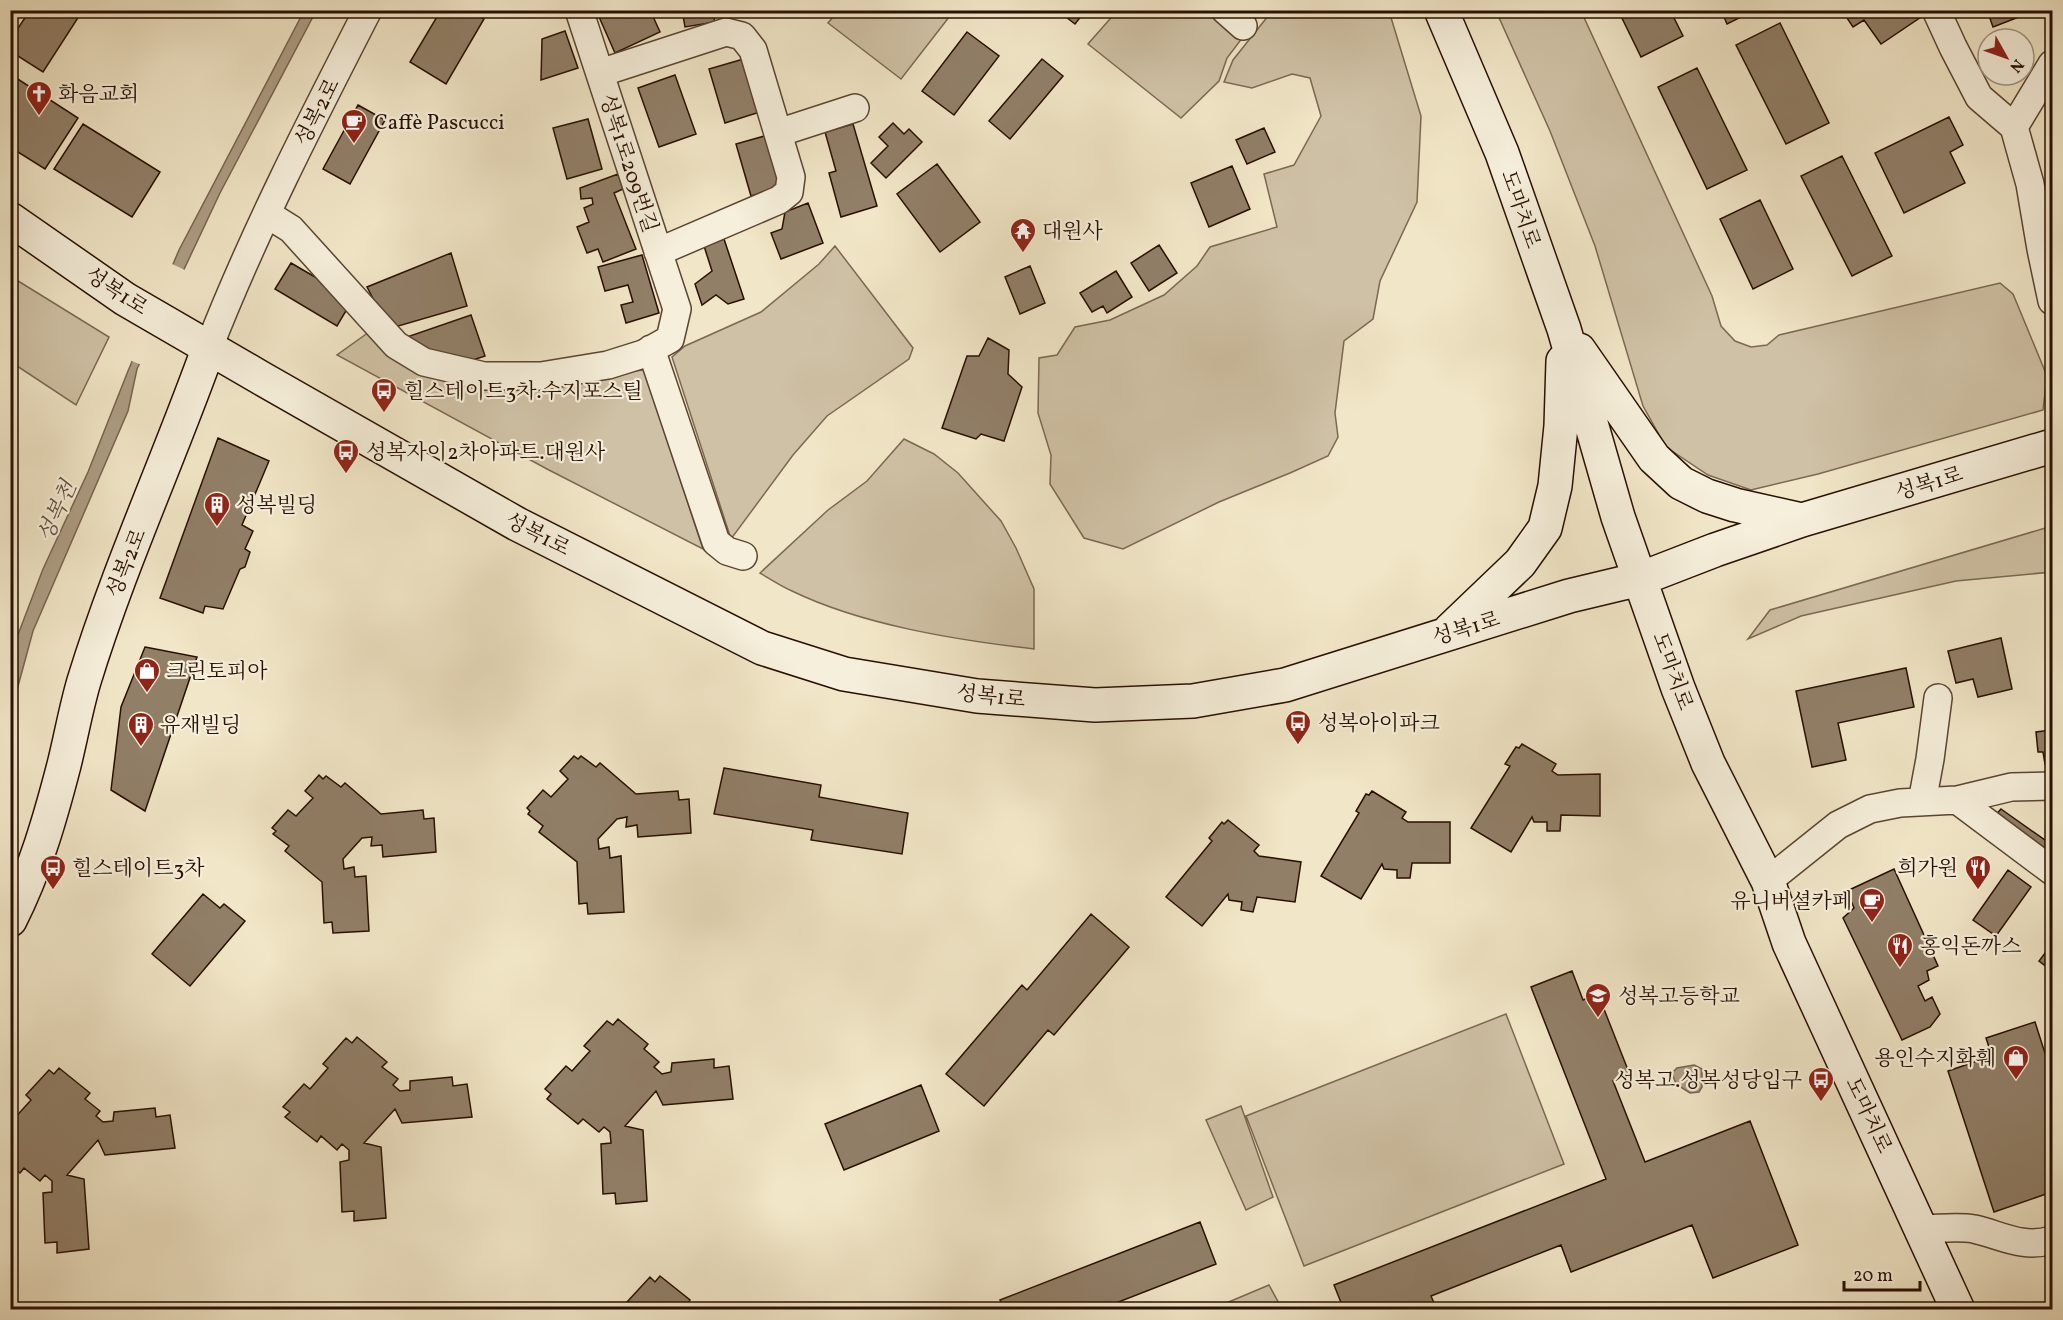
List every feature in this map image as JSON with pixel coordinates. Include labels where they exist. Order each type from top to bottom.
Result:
[{"type":"street","name":"성복2로","points":[[10,920],[28,886],[44,838],[83,684],[108,607],[182,422],[195,339],[236,279],[308,128],[368,10]]},
{"type":"street","name":"성복1로209번길","points":[[267,214],[291,229],[396,345],[424,362],[484,376],[541,376],[608,365],[651,349],[670,339],[677,309],[579,10]]},
{"type":"street","name":"도마치로","points":[[1441,10],[1502,153],[1564,329],[1618,517],[1678,688],[1708,763],[1768,881],[1790,943],[1958,1310]]},
{"type":"street","points":[[1936,10],[1979,97],[2014,127],[2041,183],[2041,249],[2052,301]]},
{"type":"street","name":"성복1로209번길","points":[[600,73],[726,32],[742,36],[753,50],[791,177],[789,192],[779,200],[658,252]]},
{"type":"street","points":[[2014,127],[2052,64]]},
{"type":"street","points":[[778,133],[855,108]]},
{"type":"street","name":"성복1로","points":[[10,219],[125,299],[517,524],[762,648],[844,674],[977,696],[1095,705],[1193,701],[1285,685],[1569,596],[1640,579],[1802,520],[2052,446]]},
{"type":"street","points":[[1564,329],[1654,458],[1682,483],[1707,496],[1735,505],[1802,520]]},
{"type":"street","points":[[1446,634],[1520,563],[1545,528],[1555,486],[1561,426],[1564,329]]},
{"type":"street","points":[[651,349],[716,542],[727,551],[743,556]]},
{"type":"street","points":[[1922,802],[1938,698]]},
{"type":"street","points":[[1768,881],[1838,825],[1870,809],[1900,803],[1957,800],[2011,787],[2052,786]]},
{"type":"street","points":[[1957,800],[2052,872]]},
{"type":"street","points":[[1921,1229],[1972,1229],[2011,1241],[2044,1243],[2052,1240]]},
{"type":"shaded area","points":[[304,11],[316,11],[220,193],[137,369],[128,411],[33,631],[11,712],[11,661],[16,640],[43,569],[88,472],[179,250]]},
{"type":"shaded area","points":[[838,11],[953,12],[901,79],[828,23]]},
{"type":"shaded area","points":[[1117,11],[1207,11],[1243,37],[1227,58],[1219,81],[1181,118],[1088,44]]},
{"type":"shaded area","points":[[1272,11],[1389,11],[1421,116],[1417,202],[1380,281],[1373,319],[1344,341],[1335,413],[1338,437],[1328,456],[1219,502],[1123,549],[1084,538],[1050,484],[1051,455],[1038,413],[1039,358],[1057,355],[1075,327],[1110,320],[1164,295],[1197,266],[1210,247],[1277,227],[1264,174],[1294,165],[1321,116],[1310,78],[1292,74],[1252,88],[1224,82],[1233,60]]},
{"type":"shaded area","points":[[1496,11],[1581,11],[1712,296],[1721,326],[1735,341],[1751,347],[1767,345],[1779,335],[2000,283],[2013,294],[2047,376],[2043,410],[1818,474],[1751,490],[1708,475],[1666,447],[1643,406],[1595,246],[1550,131]]},
{"type":"shaded area","points":[[835,246],[913,348],[909,359],[827,416],[793,455],[731,539],[672,357],[685,346],[761,312],[819,264]]},
{"type":"shaded area","points":[[10,276],[109,337],[76,405],[11,362]]},
{"type":"shaded area","points":[[369,332],[481,385],[559,387],[595,375],[644,370],[703,549],[547,469],[337,355]]},
{"type":"shaded area","points":[[904,439],[934,454],[958,473],[1001,521],[1034,589],[1034,649],[942,636],[879,622],[819,603],[760,573],[828,510],[867,481]]},
{"type":"shaded area","points":[[2052,526],[2052,572],[1956,581],[1801,616],[1748,639],[1770,610]]},
{"type":"shaded area","points":[[1506,1014],[1564,1164],[1304,1266],[1246,1116]]},
{"type":"shaded area","points":[[1694,1065],[1702,1069],[1702,1087],[1699,1092],[1690,1093],[1676,1084],[1672,1073],[1677,1068]]},
{"type":"shaded area","points":[[1241,1106],[1273,1197],[1246,1210],[1206,1120]]},
{"type":"shaded area","points":[[1269,1285],[1282,1309],[1212,1309]]},
{"type":"pier","points":[[170,263],[187,271],[142,365],[129,360]]},
{"type":"building","points":[[25,10],[83,10],[43,72],[10,51],[10,40],[29,12]]},
{"type":"building","points":[[441,10],[470,10],[484,19],[446,84],[410,62]]},
{"type":"building","points":[[596,10],[650,10],[660,32],[615,53]]},
{"type":"building","points":[[682,10],[712,10],[715,22],[685,27]]},
{"type":"building","points":[[1057,10],[1086,10],[1075,24]]},
{"type":"building","points":[[1618,10],[1670,10],[1683,36],[1641,57]]},
{"type":"building","points":[[1721,10],[1755,10],[1727,24]]},
{"type":"building","points":[[1852,10],[1916,10],[1921,17],[1881,44],[1864,20],[1853,27],[1845,15]]},
{"type":"building","points":[[1987,10],[2037,10],[1993,27]]},
{"type":"building","points":[[1780,23],[1829,123],[1786,144],[1736,45]]},
{"type":"building","points":[[565,31],[578,68],[541,80],[542,39]]},
{"type":"building","points":[[967,32],[999,56],[954,115],[922,91]]},
{"type":"building","points":[[747,58],[763,111],[725,123],[709,69]]},
{"type":"building","points":[[1042,59],[1063,76],[1010,139],[989,121]]},
{"type":"building","points":[[1697,68],[1747,170],[1707,189],[1658,87]]},
{"type":"building","points":[[10,74],[78,118],[45,169],[10,147]]},
{"type":"building","points":[[675,75],[696,134],[659,147],[638,88]]},
{"type":"building","name":"Caffè Pascucci","points":[[358,105],[385,120],[350,184],[323,169]]},
{"type":"building","points":[[1949,117],[1963,145],[1950,152],[1965,183],[1904,213],[1875,153]]},
{"type":"building","points":[[588,119],[602,169],[567,179],[553,128]]},
{"type":"building","points":[[893,123],[904,134],[909,129],[922,142],[886,178],[871,163],[888,146],[879,137]]},
{"type":"building","points":[[83,124],[160,172],[132,217],[54,169]]},
{"type":"building","points":[[853,124],[877,206],[841,217],[829,173],[836,171],[825,132]]},
{"type":"building","points":[[1264,128],[1275,152],[1247,164],[1236,140]]},
{"type":"building","points":[[768,135],[782,187],[751,196],[736,144]]},
{"type":"building","points":[[1842,156],[1892,256],[1852,276],[1801,176]]},
{"type":"building","points":[[937,164],[980,222],[940,252],[897,194]]},
{"type":"building","points":[[1232,166],[1250,209],[1209,227],[1191,183]]},
{"type":"building","points":[[618,174],[623,189],[614,193],[636,249],[603,262],[598,249],[587,253],[577,227],[589,222],[584,208],[593,204],[592,198],[581,199],[580,188]]},
{"type":"building","points":[[1760,200],[1793,269],[1753,289],[1720,219]]},
{"type":"building","points":[[808,203],[823,243],[781,259],[771,233],[782,229],[785,212]]},
{"type":"building","points":[[724,239],[744,299],[728,304],[716,295],[702,305],[695,284],[712,271],[704,246]]},
{"type":"building","points":[[1159,245],[1177,273],[1149,291],[1131,263]]},
{"type":"building","points":[[451,253],[467,306],[395,327],[379,310],[367,287]]},
{"type":"building","points":[[642,255],[659,313],[626,323],[621,305],[633,302],[628,285],[605,291],[598,267]]},
{"type":"building","points":[[291,263],[353,299],[337,326],[275,289]]},
{"type":"building","points":[[1030,266],[1045,303],[1020,314],[1005,277]]},
{"type":"building","points":[[1116,271],[1132,297],[1107,313],[1103,306],[1092,312],[1080,293]]},
{"type":"building","points":[[471,315],[485,356],[461,364],[404,338]]},
{"type":"building","points":[[988,338],[1009,350],[1008,374],[1022,387],[1004,441],[981,434],[976,439],[942,428],[967,356],[979,356]]},
{"type":"building","name":"성복빌딩","points":[[218,438],[269,461],[242,525],[253,531],[245,549],[250,552],[245,567],[240,569],[223,609],[205,606],[203,613],[160,598]]},
{"type":"building","points":[[2001,638],[2012,689],[1978,697],[1973,679],[1956,683],[1948,651]]},
{"type":"building","name":"유재빌딩","points":[[145,647],[197,657],[145,811],[111,790],[121,707]]},
{"type":"building","points":[[1906,668],[1914,707],[1838,723],[1846,760],[1812,767],[1796,691]]},
{"type":"building","points":[[2051,730],[2052,763],[2045,764],[2043,752],[2038,752],[2036,732]]},
{"type":"building","points":[[1522,744],[1556,764],[1552,771],[1558,775],[1600,774],[1600,816],[1561,815],[1560,831],[1547,831],[1547,822],[1534,822],[1532,817],[1511,852],[1471,828],[1510,766],[1505,764],[1516,747],[1519,748]]},
{"type":"building","points":[[574,756],[578,759],[581,756],[596,767],[600,763],[636,794],[678,791],[679,800],[689,799],[691,833],[638,837],[637,825],[626,827],[627,817],[617,819],[598,839],[599,849],[609,847],[610,858],[621,856],[624,912],[588,914],[587,903],[579,904],[577,862],[539,832],[543,826],[528,814],[530,811],[527,808],[543,790],[551,797],[568,779],[560,771]]},
{"type":"building","points":[[724,768],[821,785],[819,797],[908,813],[902,854],[811,840],[813,830],[714,814]]},
{"type":"building","points":[[319,775],[323,779],[326,776],[341,787],[345,783],[381,814],[423,810],[424,819],[434,818],[436,852],[383,857],[382,845],[371,846],[372,837],[362,838],[343,859],[344,869],[354,867],[355,877],[366,876],[369,931],[333,933],[332,922],[324,923],[322,882],[285,851],[289,846],[273,834],[276,831],[272,828],[288,810],[296,816],[313,798],[305,791]]},
{"type":"building","points":[[1372,791],[1406,812],[1402,818],[1408,822],[1450,822],[1450,863],[1412,863],[1410,878],[1397,878],[1397,870],[1384,869],[1382,864],[1361,899],[1321,876],[1359,813],[1356,811],[1366,794],[1369,795]]},
{"type":"building","points":[[2001,809],[2052,845],[2052,864],[1992,819]]},
{"type":"building","points":[[1228,820],[1259,845],[1254,851],[1259,856],[1301,862],[1295,902],[1257,897],[1253,912],[1241,910],[1242,902],[1229,900],[1228,894],[1202,926],[1166,897],[1212,841],[1209,838],[1222,822],[1224,824]]},
{"type":"building","points":[[1894,869],[1938,966],[1927,971],[1929,980],[1918,986],[1925,1001],[1932,997],[1940,1014],[1930,1027],[1902,1040],[1843,918],[1854,908],[1847,891]]},
{"type":"building","points":[[2008,870],[2031,887],[1996,936],[1973,920]]},
{"type":"building","points":[[203,894],[220,908],[224,904],[245,921],[190,986],[152,954]]},
{"type":"building","points":[[1091,914],[1129,947],[1054,1035],[1048,1030],[984,1106],[946,1074],[1022,985],[1027,990]]},
{"type":"building","points":[[1091,914],[1129,947],[1054,1035],[1048,1030],[984,1106],[946,1074],[1022,985],[1027,990]]},
{"type":"building","points":[[2052,944],[2052,971],[2039,961]]},
{"type":"building","points":[[1572,971],[1583,1000],[1598,994],[1630,1075],[1613,1081],[1645,1162],[1750,1121],[1798,1245],[1713,1278],[1692,1225],[1571,1272],[1561,1245],[1431,1296],[1437,1310],[1344,1310],[1334,1285],[1606,1179],[1531,987]]},
{"type":"building","points":[[618,1019],[648,1044],[644,1049],[659,1062],[654,1067],[662,1074],[671,1072],[672,1063],[714,1059],[714,1068],[729,1066],[733,1099],[663,1105],[656,1091],[625,1126],[643,1130],[647,1201],[616,1204],[615,1193],[603,1194],[601,1144],[611,1143],[610,1132],[604,1127],[599,1132],[583,1119],[578,1124],[547,1099],[551,1094],[545,1089],[566,1066],[572,1071],[590,1051],[584,1046],[607,1021],[613,1025]]},
{"type":"building","points":[[2035,1022],[2052,1075],[2052,1192],[1994,1212],[1948,1071],[1992,1056],[1986,1038]]},
{"type":"building","points":[[357,1037],[387,1062],[382,1067],[398,1079],[393,1085],[400,1091],[410,1090],[410,1081],[452,1077],[453,1086],[467,1084],[472,1117],[402,1123],[395,1109],[364,1143],[381,1147],[386,1218],[354,1221],[354,1211],[342,1212],[340,1162],[349,1160],[349,1150],[342,1144],[337,1150],[321,1136],[317,1142],[285,1117],[290,1112],[283,1107],[304,1084],[310,1089],[328,1068],[323,1064],[346,1038],[352,1043]]},
{"type":"building","points":[[59,1068],[90,1093],[85,1099],[100,1111],[96,1116],[103,1122],[113,1121],[114,1112],[155,1108],[156,1117],[170,1115],[175,1148],[105,1155],[98,1140],[67,1175],[84,1179],[89,1249],[57,1253],[57,1242],[45,1243],[43,1193],[52,1192],[52,1181],[45,1175],[40,1181],[24,1168],[20,1173],[10,1165],[10,1117],[13,1120],[31,1100],[26,1095],[49,1070],[54,1074]]},
{"type":"building","points":[[921,1085],[939,1131],[844,1170],[825,1124]]},
{"type":"building","points":[[921,1085],[939,1131],[844,1170],[825,1124]]},
{"type":"building","points":[[1200,1222],[1216,1264],[1098,1310],[1004,1310],[1000,1300]]},
{"type":"building","points":[[660,1276],[690,1300],[686,1306],[691,1310],[630,1310],[632,1307],[627,1302],[650,1277],[655,1282]]},
{"type":"place","name":"화음교회","points":[[39,117]]},
{"type":"place","name":"Caffè Pascucci","points":[[354,145]]},
{"type":"place","name":"대원사","points":[[1023,254]]},
{"type":"place","name":"힐스테이트3차.수지포스틸","points":[[384,414]]},
{"type":"place","name":"성복자이2차아파트.대원사","points":[[346,475]]},
{"type":"place","name":"성복빌딩","points":[[217,528]]},
{"type":"place","name":"크린토피아","points":[[147,694]]},
{"type":"place","name":"성복아이파크","points":[[1298,746]]},
{"type":"place","name":"유재빌딩","points":[[141,748]]},
{"type":"place","name":"힐스테이트3차","points":[[53,891]]},
{"type":"place","name":"희가원","points":[[1978,891]]},
{"type":"place","name":"유니버셜카페","points":[[1872,924]]},
{"type":"place","name":"홍익돈까스","points":[[1900,969]]},
{"type":"place","name":"성복고등학교","points":[[1598,1019]]},
{"type":"place","name":"용인수지화훼","points":[[2016,1081]]},
{"type":"place","name":"성복고.성복성당입구","points":[[1821,1103]]},
{"type":"water label","name":"성복천","points":[[56,511]]}]
